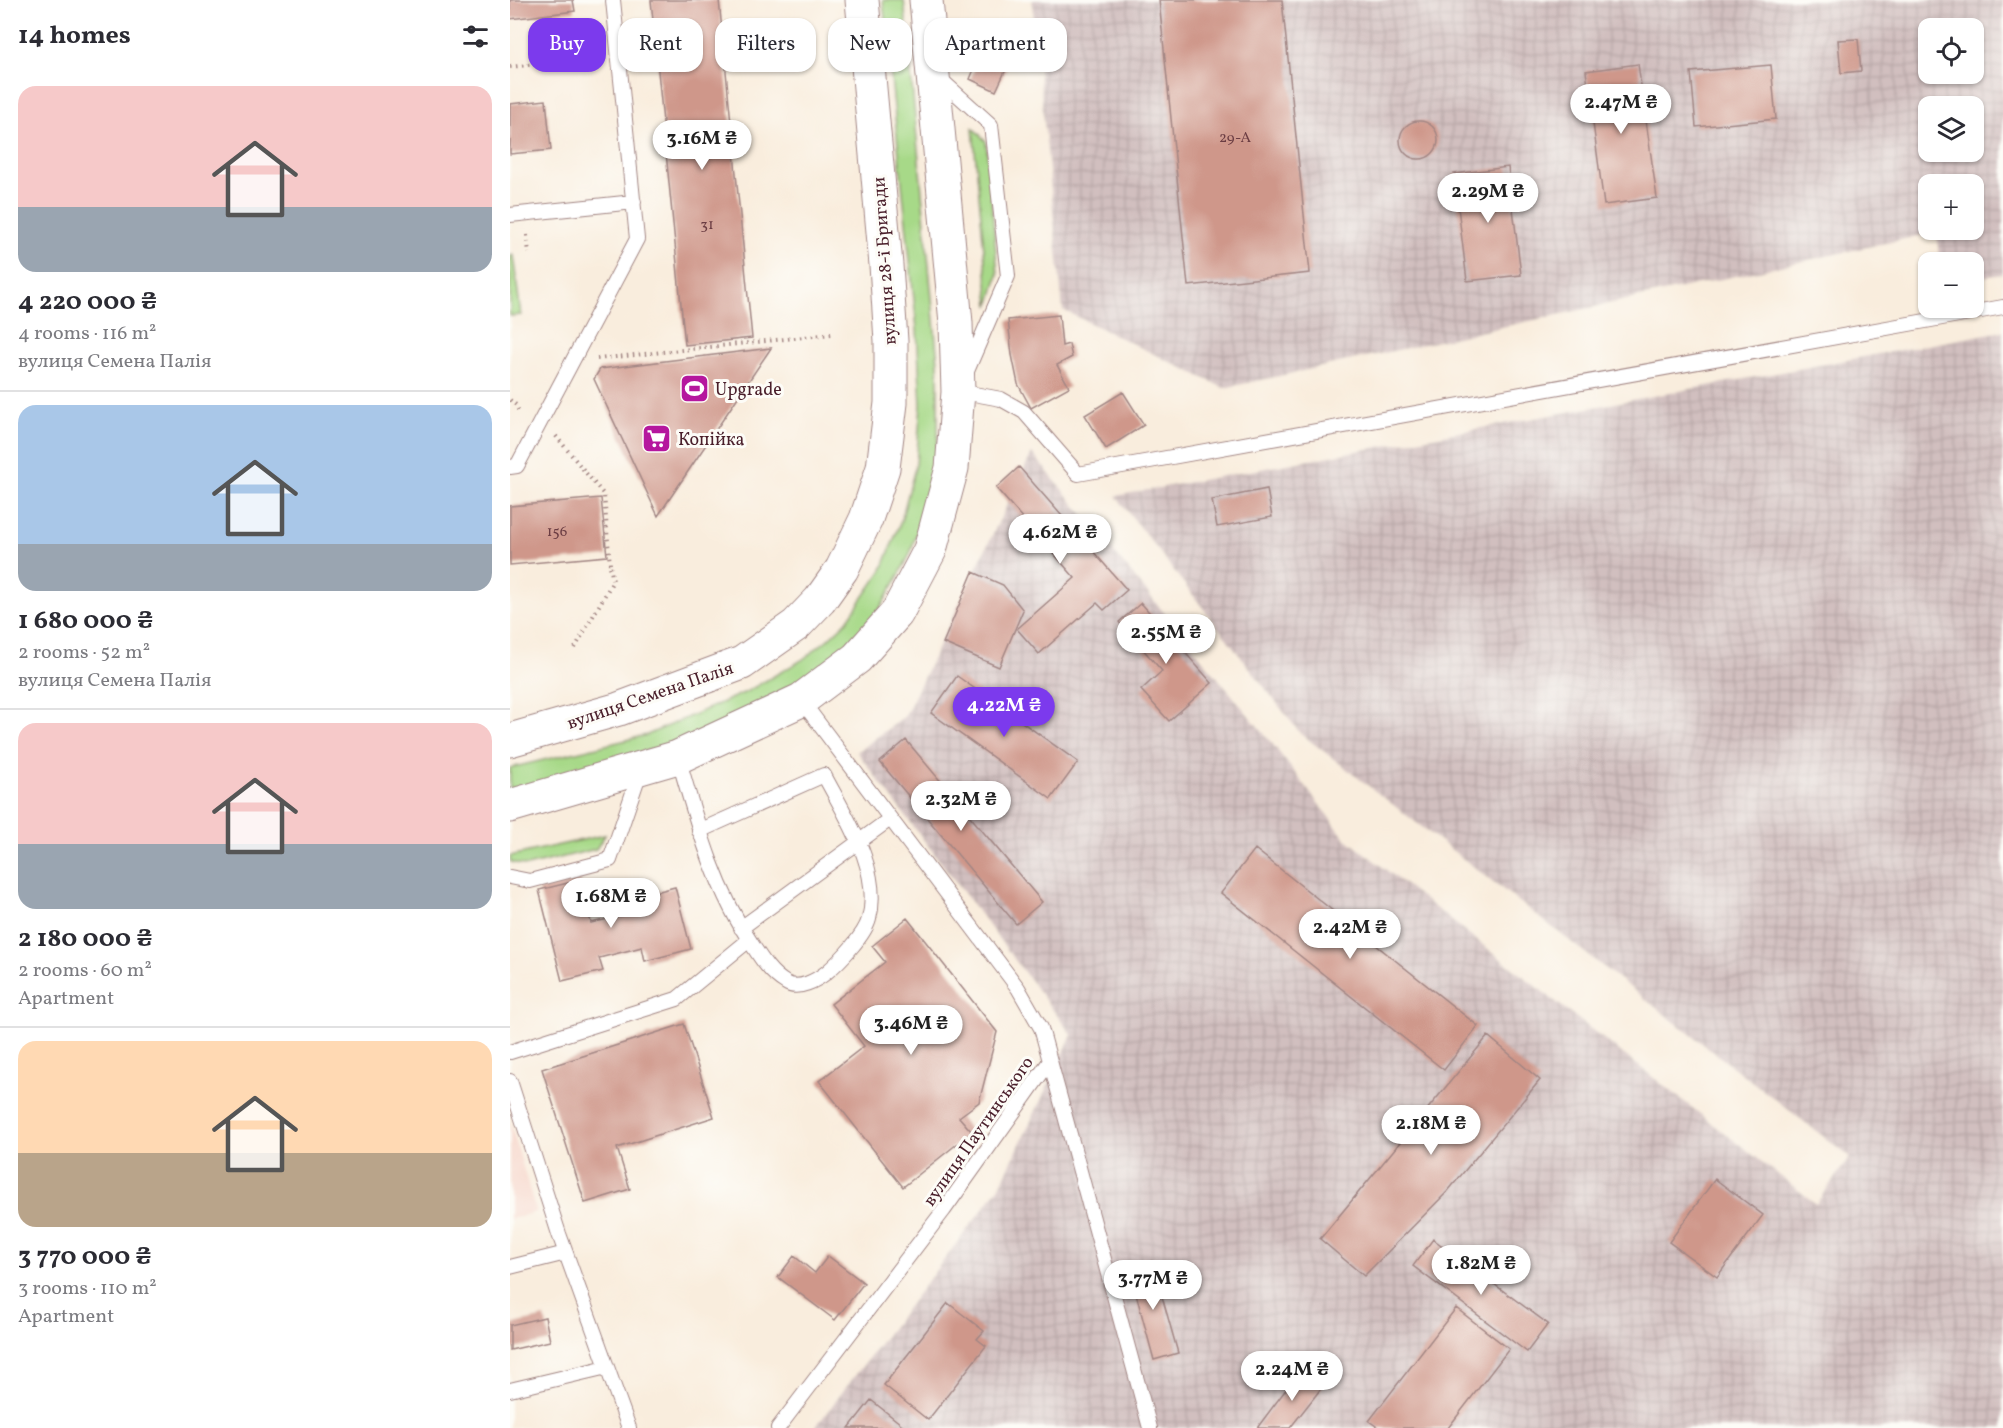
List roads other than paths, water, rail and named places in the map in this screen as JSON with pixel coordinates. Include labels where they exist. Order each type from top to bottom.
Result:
[{"type":"main road","name":"вулиця 28-ї Бригади","points":[[862,0],[891,341],[891,403],[883,468],[866,519]]},
{"type":"main road","points":[[510,806],[678,757],[801,700],[857,658],[897,613],[930,550],[952,468],[958,392],[956,323],[926,0]]},
{"type":"main road","name":"вулиця Семена Палія","points":[[510,740],[619,709],[742,663],[796,625],[820,600],[842,568],[866,519]]},
{"type":"lane","points":[[510,466],[517,466],[637,239],[613,0]]},
{"type":"lane","points":[[934,73],[991,125],[1008,276],[958,392],[1001,399],[1023,412],[1078,474],[2003,307]]},
{"type":"lane","points":[[510,215],[634,202]]},
{"type":"lane","name":"вулиця Паутинського","points":[[778,1428],[944,1210],[1050,1061],[1041,1028],[1018,988],[801,700]]},
{"type":"lane","points":[[678,757],[699,831],[719,887],[745,934],[768,968],[788,985],[806,985],[827,973],[859,938],[869,920],[872,885],[860,843],[824,775],[699,831]]},
{"type":"lane","points":[[510,877],[530,881],[610,860],[642,768]]},
{"type":"lane","points":[[510,1052],[676,999],[745,934],[890,819]]},
{"type":"lane","points":[[1050,1061],[1150,1428]]},
{"type":"lane","points":[[510,1081],[566,1253],[629,1428]]},
{"type":"lane","points":[[510,1267],[566,1253]]},
{"type":"lane","points":[[510,1390],[607,1367]]},
{"type":"place","name":"Upgrade","points":[[694,389]]},
{"type":"place","name":"Копійка","points":[[657,439]]}]
